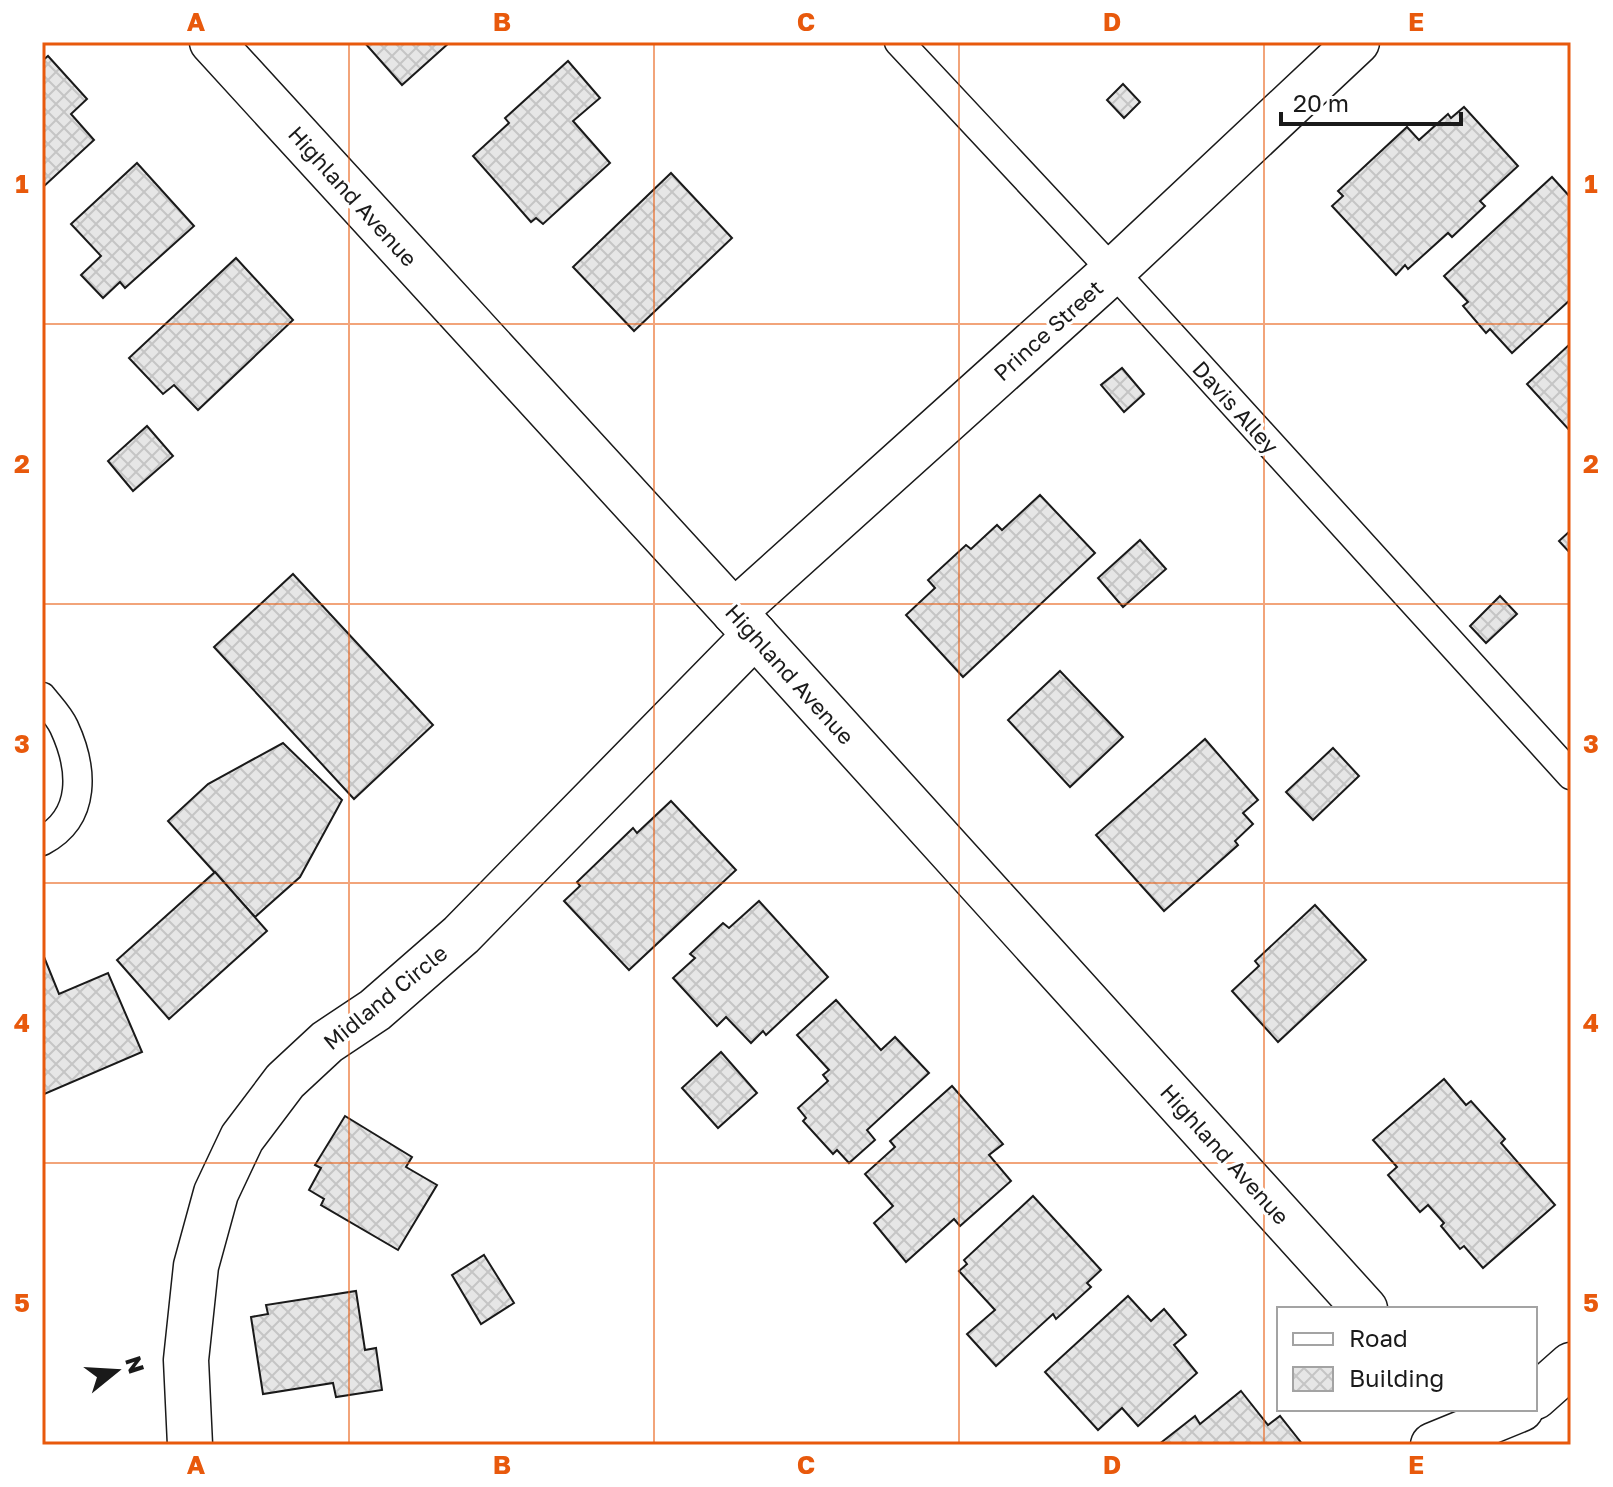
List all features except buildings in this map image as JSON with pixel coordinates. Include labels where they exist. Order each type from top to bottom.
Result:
[{"type":"street","name":"Highland Avenue","points":[[212,42],[745,624],[1363,1307]]},
{"type":"street","name":"Prince Street","points":[[745,624],[1357,42]]},
{"type":"street","name":"Midland Circle","points":[[190,1445],[186,1360],[196,1266],[216,1193],[242,1138],[285,1081],[327,1042],[375,1010],[461,935],[745,624]]},
{"type":"street","points":[[1537,1395],[1571,1365]]},
{"type":"street","points":[[1433,1445],[1516,1411]]},
{"type":"lane","name":"Davis Alley","points":[[899,42],[1113,271],[1571,775]]},
{"type":"lane","points":[[42,697],[64,725],[79,781],[70,818],[54,835],[42,841]]}]
